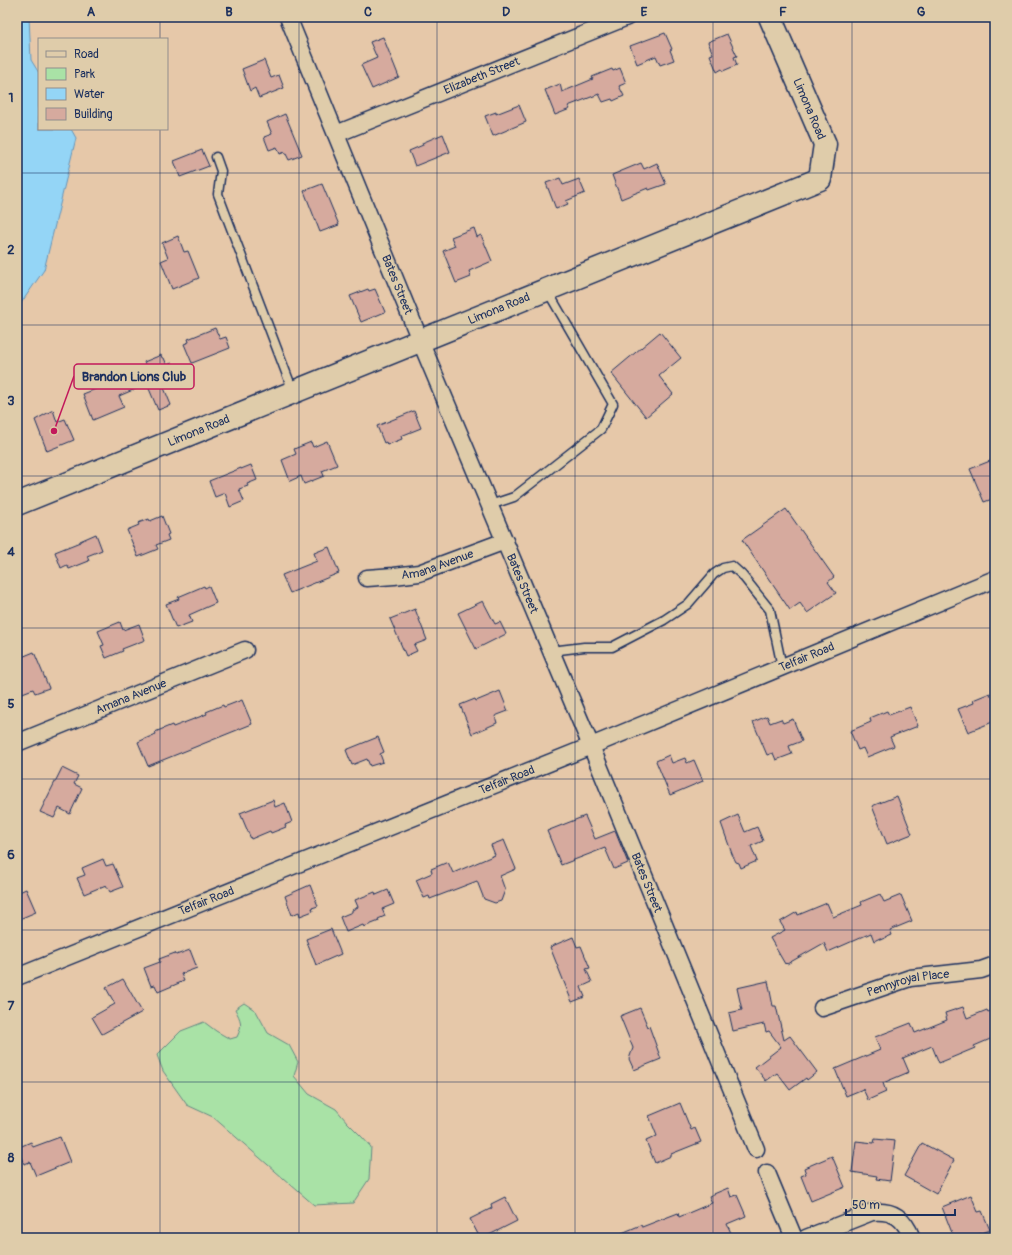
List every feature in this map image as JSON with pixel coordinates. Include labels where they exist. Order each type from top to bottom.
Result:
[{"type":"street","name":"Bates Street","points":[[288,17],[420,340],[591,746],[756,1149]]},
{"type":"street","name":"Elizabeth Street","points":[[336,134],[627,17]]},
{"type":"street","name":"Limona Road","points":[[17,504],[820,179],[825,144],[770,17]]},
{"type":"street","name":"Amana Avenue","points":[[367,578],[419,573],[505,541]]},
{"type":"street","name":"Telfair Road","points":[[17,977],[591,746],[995,579]]},
{"type":"street","name":"Amana Avenue","points":[[17,743],[245,650]]},
{"type":"street","name":"Pennyroyal Place","points":[[822,1008],[910,978],[981,970],[995,965]]},
{"type":"street","points":[[767,1173],[794,1238]]},
{"type":"street","points":[[806,1238],[872,1212],[883,1211],[893,1214],[902,1220],[909,1230],[912,1238]]},
{"type":"lane","points":[[216,157],[221,171],[218,194],[294,392]]},
{"type":"lane","points":[[490,506],[514,497],[601,429],[613,404],[546,289]]},
{"type":"lane","points":[[551,651],[584,647],[612,647],[664,620],[688,604],[714,574],[722,568],[732,566],[742,575],[770,610],[782,667]]},
{"type":"green space","points":[[244,1003],[256,1011],[268,1033],[289,1045],[298,1062],[294,1076],[309,1094],[336,1109],[371,1147],[369,1179],[353,1203],[314,1205],[213,1117],[187,1105],[163,1071],[157,1055],[181,1031],[204,1022],[230,1039],[237,1037],[240,1029],[240,1023],[235,1009]]},
{"type":"water","points":[[17,17],[29,17],[31,60],[38,71],[38,130],[72,130],[76,138],[44,270],[17,309]]},
{"type":"building","points":[[665,33],[672,49],[670,50],[674,60],[660,65],[656,56],[637,64],[630,46]]},
{"type":"building","points":[[727,34],[737,56],[734,57],[737,65],[717,72],[710,55],[713,54],[708,42]]},
{"type":"building","points":[[383,37],[399,77],[372,89],[361,65],[377,58],[370,42]]},
{"type":"building","points":[[264,60],[271,78],[279,75],[284,88],[259,98],[255,88],[250,91],[242,69]]},
{"type":"building","points":[[620,68],[626,83],[619,86],[624,96],[613,101],[612,99],[603,102],[599,94],[568,106],[570,109],[555,115],[545,90],[560,84],[562,92],[593,79],[592,77],[612,69],[613,71]]},
{"type":"building","points":[[519,105],[526,122],[493,136],[485,116],[496,112],[496,114]]},
{"type":"building","points":[[285,114],[302,155],[289,160],[285,152],[280,154],[277,147],[269,150],[264,137],[272,134],[267,122]]},
{"type":"building","points":[[443,134],[450,152],[415,166],[409,151],[423,145],[422,143]]},
{"type":"building","points":[[202,150],[209,166],[180,177],[174,161]]},
{"type":"building","points":[[641,163],[644,169],[657,163],[666,184],[649,190],[648,188],[621,199],[612,175]]},
{"type":"building","points":[[560,178],[563,185],[579,179],[585,193],[566,201],[568,204],[556,209],[546,183]]},
{"type":"building","points":[[322,184],[339,225],[320,232],[304,191]]},
{"type":"building","points":[[474,228],[477,237],[481,235],[492,261],[469,271],[471,277],[456,283],[443,251],[455,246],[451,237]]},
{"type":"building","points":[[178,236],[184,252],[188,251],[199,278],[172,289],[161,261],[168,258],[162,243]]},
{"type":"building","points":[[368,289],[369,291],[375,289],[385,312],[361,322],[350,296]]},
{"type":"building","points":[[215,328],[220,339],[226,337],[230,348],[192,363],[184,344],[189,342],[188,339]]},
{"type":"building","points":[[660,332],[681,358],[659,376],[673,394],[646,417],[611,373]]},
{"type":"building","points":[[161,355],[167,365],[172,363],[178,377],[162,383],[171,405],[158,410],[147,384],[119,396],[124,407],[93,420],[83,394],[147,369],[144,362]]},
{"type":"building","points":[[53,410],[57,422],[65,419],[74,440],[47,451],[35,420]]},
{"type":"building","points":[[414,411],[421,428],[401,436],[402,439],[387,445],[386,442],[384,443],[377,426]]},
{"type":"building","points":[[327,441],[337,465],[322,471],[324,476],[304,484],[301,476],[290,481],[282,460],[296,454],[294,449],[311,442],[313,447]]},
{"type":"building","points":[[995,459],[995,498],[984,502],[970,469]]},
{"type":"building","points":[[251,465],[257,480],[247,484],[248,486],[239,489],[244,501],[230,507],[225,493],[215,497],[209,481]]},
{"type":"building","points":[[786,509],[834,577],[828,582],[836,593],[807,613],[800,603],[790,610],[742,540]]},
{"type":"building","points":[[162,516],[169,534],[167,535],[169,540],[156,545],[158,549],[138,557],[127,530],[139,525],[138,523],[149,519],[150,521]]},
{"type":"building","points":[[96,534],[102,550],[87,556],[89,561],[69,569],[67,565],[61,568],[55,552]]},
{"type":"building","points":[[329,547],[339,573],[290,593],[282,575],[317,561],[314,553]]},
{"type":"building","points":[[204,586],[205,588],[209,586],[216,603],[189,615],[192,622],[176,628],[166,604]]},
{"type":"building","points":[[483,601],[495,624],[500,622],[506,634],[476,649],[458,613]]},
{"type":"building","points":[[415,609],[427,640],[414,645],[417,651],[406,656],[390,619]]},
{"type":"building","points":[[120,622],[123,630],[139,624],[145,640],[122,649],[123,651],[106,658],[101,646],[104,645],[98,631]]},
{"type":"building","points":[[34,652],[49,688],[35,693],[33,689],[17,695],[17,659]]},
{"type":"building","points":[[500,691],[508,711],[495,716],[497,723],[472,734],[460,705],[475,699],[476,701]]},
{"type":"building","points":[[990,693],[991,696],[995,694],[995,721],[968,732],[958,709],[974,703],[973,700]]},
{"type":"building","points":[[242,700],[252,724],[148,766],[138,742],[156,734],[155,732],[172,725],[173,727],[207,714],[206,712],[223,705],[224,707]]},
{"type":"building","points":[[910,707],[918,726],[890,737],[894,746],[867,757],[863,748],[858,750],[850,731],[871,722],[870,718],[887,711],[889,715]]},
{"type":"building","points":[[767,716],[770,723],[781,719],[783,723],[793,719],[802,741],[789,746],[792,754],[776,760],[773,753],[767,755],[753,722]]},
{"type":"building","points":[[378,737],[384,752],[380,754],[383,762],[370,766],[367,759],[352,765],[346,750]]},
{"type":"building","points":[[669,755],[672,763],[685,758],[687,763],[694,760],[703,781],[670,795],[656,761]]},
{"type":"building","points":[[62,768],[78,776],[74,784],[82,788],[70,814],[59,808],[54,818],[40,812]]},
{"type":"building","points":[[897,796],[912,834],[887,844],[872,806]]},
{"type":"building","points":[[273,800],[275,807],[285,803],[292,822],[285,825],[286,827],[271,833],[270,831],[251,839],[240,813]]},
{"type":"building","points":[[738,815],[745,832],[757,827],[763,841],[751,846],[757,861],[741,868],[732,854],[721,823]]},
{"type":"building","points":[[585,816],[595,839],[615,831],[628,863],[614,869],[605,848],[561,865],[547,831]]},
{"type":"building","points":[[504,840],[516,869],[500,876],[505,890],[501,901],[495,903],[484,899],[477,881],[430,899],[429,896],[424,898],[416,880],[432,873],[431,869],[448,862],[453,873],[495,855],[491,845]]},
{"type":"building","points":[[103,859],[106,866],[113,864],[123,887],[110,892],[106,885],[84,894],[77,878],[85,875],[82,868]]},
{"type":"building","points":[[310,885],[318,906],[312,908],[313,911],[300,916],[299,912],[292,915],[285,896]]},
{"type":"building","points":[[26,889],[36,912],[17,920],[17,893]]},
{"type":"building","points":[[388,890],[394,904],[382,909],[385,916],[378,919],[379,921],[364,927],[363,925],[346,932],[340,917],[352,912],[352,910],[358,907],[355,900],[375,892],[376,895]]},
{"type":"building","points":[[880,894],[884,902],[901,895],[912,921],[890,930],[892,935],[880,940],[880,938],[874,941],[871,933],[828,952],[824,943],[785,964],[770,938],[785,930],[780,922],[797,912],[798,915],[827,903],[833,917],[862,905],[861,902]]},
{"type":"building","points":[[331,929],[341,954],[316,965],[306,939]]},
{"type":"building","points":[[573,937],[577,947],[581,946],[590,968],[586,969],[592,982],[581,987],[585,997],[572,1002],[550,947]]},
{"type":"building","points":[[190,950],[197,968],[181,974],[184,981],[158,992],[155,985],[151,986],[144,968],[160,962],[159,959],[175,953],[176,955]]},
{"type":"building","points":[[123,979],[142,1012],[102,1034],[92,1017],[115,1004],[106,988]]},
{"type":"building","points":[[768,981],[773,1006],[776,1006],[784,1040],[790,1036],[817,1072],[790,1090],[777,1073],[766,1081],[755,1067],[781,1047],[769,1031],[766,1032],[764,1024],[733,1031],[729,1013],[742,1010],[737,988]]},
{"type":"building","points":[[963,1007],[967,1018],[987,1010],[988,1012],[995,1009],[995,1037],[974,1046],[975,1048],[939,1063],[932,1046],[903,1058],[909,1072],[883,1083],[886,1092],[868,1100],[863,1089],[846,1096],[835,1069],[880,1050],[875,1037],[911,1023],[915,1033],[947,1020],[945,1013]]},
{"type":"building","points":[[640,1008],[648,1027],[649,1026],[661,1059],[634,1070],[629,1059],[633,1048],[620,1016]]},
{"type":"building","points":[[680,1103],[691,1130],[695,1128],[701,1142],[671,1154],[671,1156],[655,1163],[646,1141],[657,1136],[649,1116]]},
{"type":"building","points":[[60,1137],[70,1162],[36,1176],[30,1162],[24,1164],[17,1148],[31,1142],[33,1147]]},
{"type":"building","points":[[875,1139],[895,1141],[890,1181],[876,1179],[877,1176],[852,1172],[856,1141],[874,1143]]},
{"type":"building","points":[[922,1143],[954,1160],[936,1194],[904,1176]]},
{"type":"building","points":[[832,1156],[845,1187],[811,1201],[801,1176],[806,1174],[804,1168]]},
{"type":"building","points":[[728,1188],[731,1197],[737,1195],[746,1216],[727,1224],[731,1233],[719,1238],[610,1238],[641,1225],[642,1227],[678,1213],[679,1217],[712,1203],[709,1196]]},
{"type":"building","points":[[971,1195],[978,1212],[982,1211],[990,1230],[969,1238],[954,1238],[942,1207]]},
{"type":"building","points":[[505,1197],[517,1221],[483,1238],[480,1238],[470,1219],[492,1208],[491,1204]]},
{"type":"place","name":"Brandon Lions Club","points":[[54,431]]}]
